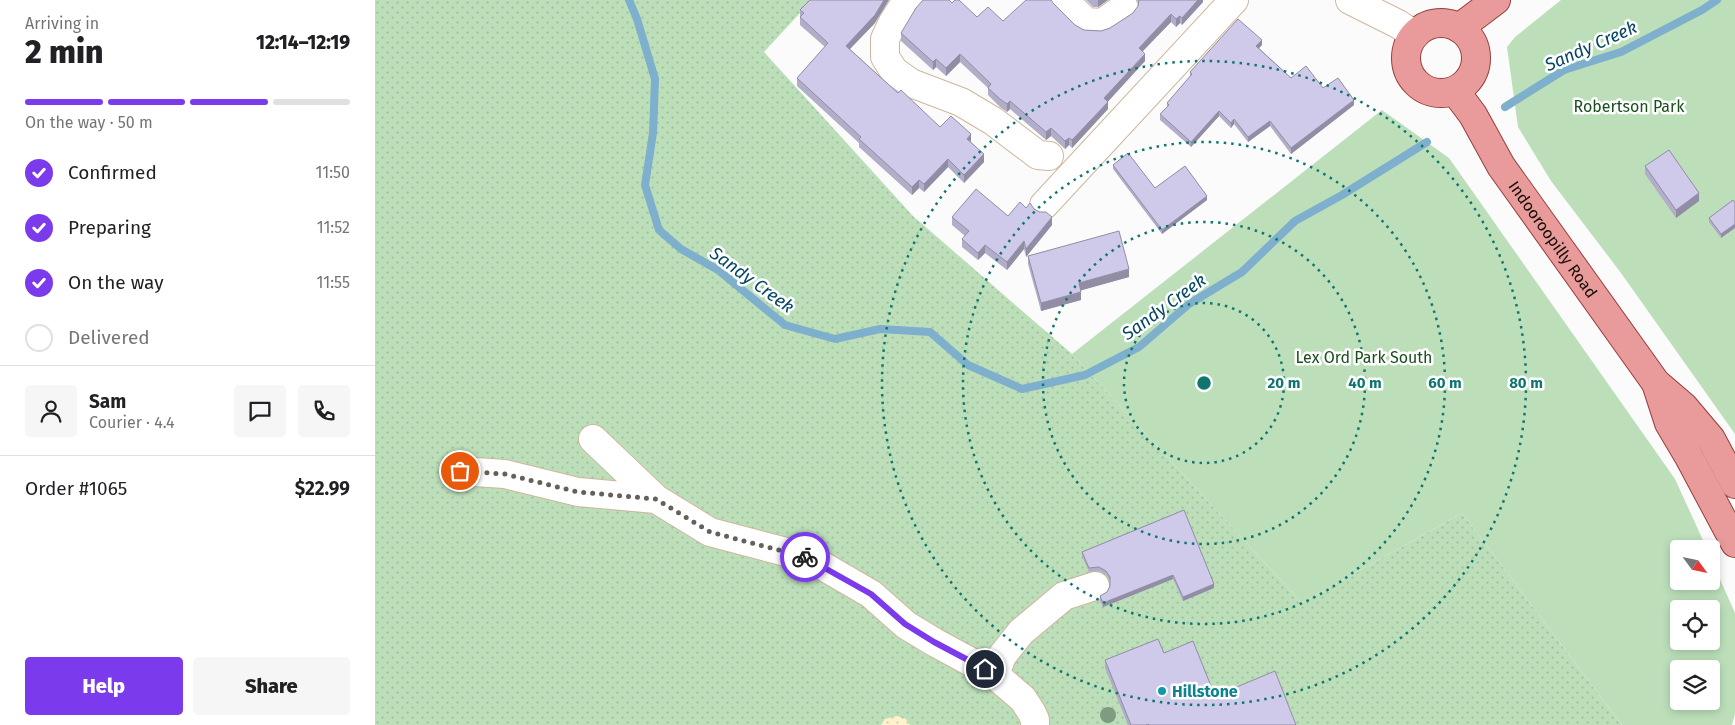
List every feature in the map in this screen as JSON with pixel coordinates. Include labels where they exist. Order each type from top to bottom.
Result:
[{"type":"main road","points":[[1459,28],[1496,0]]},
{"type":"main road","points":[[1440,23],[1459,28],[1467,34],[1473,44],[1476,55],[1475,66],[1471,76],[1455,91],[1431,92],[1421,87],[1412,79],[1407,68],[1406,56],[1409,45],[1415,35],[1431,24],[1440,23]]},
{"type":"main road","name":"Indooroopilly Road","points":[[1455,91],[1473,115],[1506,174],[1656,383],[1684,407],[1711,439],[1735,484]]},
{"type":"main road","name":"Indooroopilly Road","points":[[1656,383],[1669,422],[1688,455],[1728,511],[1735,543]]},
{"type":"street","points":[[910,0],[904,5],[893,22],[885,39],[885,57],[894,71],[911,83],[961,102],[993,121],[1037,155],[1049,156]]},
{"type":"street","points":[[1064,0],[1086,22],[1102,23],[1124,8]]},
{"type":"street","points":[[1044,205],[1234,0]]},
{"type":"street","points":[[1350,0],[1398,24],[1415,35]]},
{"type":"street","points":[[593,439],[656,499],[710,532],[809,558],[871,594],[905,624],[995,675],[1023,699],[1032,712],[1035,725]]},
{"type":"street","points":[[460,471],[505,474],[578,492],[656,499]]},
{"type":"street","points":[[995,675],[1002,656],[1021,632],[1064,596],[1095,586]]},
{"type":"green space","points":[[375,0],[812,0],[764,52],[913,216],[1072,354],[1302,603],[1462,513],[1622,725],[375,725]]},
{"type":"green space","name":"Robertson Park","points":[[1561,0],[1735,0],[1735,434],[1621,273],[1551,181],[1518,127],[1507,47],[1515,37]]},
{"type":"green space","name":"Lex Ord Park South","points":[[1382,110],[1449,158],[1675,479],[1703,540],[1670,540],[1670,590],[1720,590],[1720,579],[1735,613],[1735,714],[1732,725],[1622,725],[1462,513],[1302,603],[1072,354]]},
{"type":"sand","points":[[897,716],[906,719],[910,725],[881,725],[885,719]]},
{"type":"building","points":[[810,0],[884,0],[875,15],[846,46],[898,93],[901,90],[940,127],[951,116],[971,134],[967,139],[984,154],[964,175],[948,159],[924,184],[919,180],[912,187],[859,139],[861,137],[797,78],[828,43],[800,17],[804,13],[800,10]]},
{"type":"building","points":[[923,0],[949,0],[952,3],[955,0],[959,0],[977,17],[988,7],[1003,21],[1026,0],[1051,0],[1075,25],[1084,30],[1101,31],[1110,28],[1133,13],[1138,6],[1139,0],[1198,0],[1182,18],[1180,16],[1176,19],[1171,14],[1139,48],[1145,54],[1104,98],[1108,102],[1072,140],[1069,138],[1065,141],[1051,128],[1046,132],[1010,101],[1007,104],[1000,99],[988,88],[991,84],[960,54],[946,68],[936,59],[933,62],[901,33]]},
{"type":"building","points":[[1238,19],[1262,40],[1256,46],[1291,78],[1306,66],[1323,88],[1338,78],[1354,100],[1291,148],[1270,121],[1248,137],[1234,119],[1231,123],[1219,111],[1191,142],[1160,114],[1192,74],[1190,72]]},
{"type":"building","points":[[1669,150],[1699,193],[1676,210],[1645,166]]},
{"type":"building","points":[[1128,153],[1155,188],[1185,166],[1207,196],[1162,230],[1113,165]]},
{"type":"building","points":[[976,189],[1008,216],[1020,202],[1026,208],[1030,203],[1034,209],[1046,212],[1052,217],[1026,249],[1024,241],[1007,262],[985,245],[978,253],[962,239],[969,231],[952,217]]},
{"type":"building","points":[[1733,200],[1735,203],[1735,224],[1721,234],[1709,218]]},
{"type":"building","points":[[1119,231],[1129,269],[1079,283],[1081,292],[1041,303],[1028,256]]},
{"type":"building","points":[[1184,510],[1214,584],[1183,597],[1173,575],[1103,603],[1100,596],[1107,592],[1110,586],[1110,577],[1106,571],[1099,567],[1089,568],[1082,552]]},
{"type":"building","name":"Hillstone","points":[[1158,639],[1164,653],[1193,641],[1215,696],[1275,671],[1296,725],[1131,725],[1105,660]]},
{"type":"waterway","name":"Sandy Creek","points":[[629,0],[637,19],[655,79],[653,133],[645,185],[659,230],[681,249],[718,270],[785,325],[835,339],[880,329],[930,332],[968,365],[1022,389],[1085,375],[1139,347],[1189,304],[1242,272],[1295,221],[1342,195],[1427,142]]},
{"type":"waterway","name":"Sandy Creek","points":[[1505,107],[1564,70],[1621,52],[1702,10],[1717,0]]},
{"type":"way so far","points":[[460,471],[505,474],[578,492],[656,499],[710,532],[805,557]]},
{"type":"place","name":"Hillstone","points":[[1162,691]]},
{"type":"route","points":[[805,557],[871,594],[905,624],[985,669]]}]
